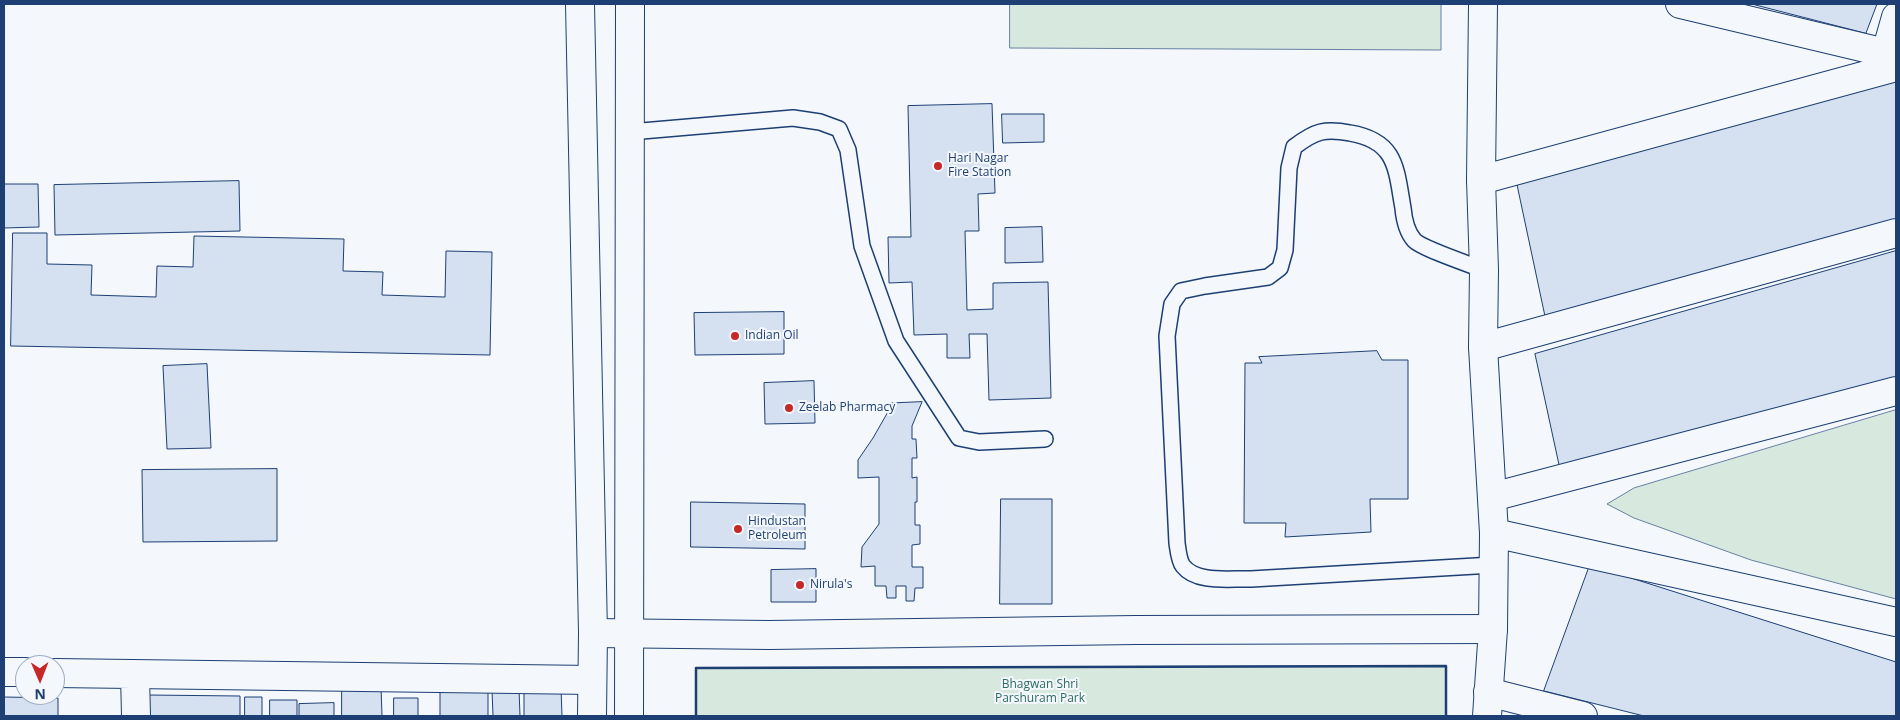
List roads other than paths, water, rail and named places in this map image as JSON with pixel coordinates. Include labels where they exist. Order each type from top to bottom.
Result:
[{"type":"street","points":[[580,4],[593,633],[592,716]]},
{"type":"street","points":[[629,716],[630,4]]},
{"type":"street","points":[[1483,4],[1481,180],[1484,270],[1483,346],[1494,533],[1493,629],[1488,704],[1583,716]]},
{"type":"street","points":[[1680,4],[1888,64]]},
{"type":"street","points":[[1888,64],[1896,17]]},
{"type":"street","points":[[1481,180],[1888,64]]},
{"type":"street","points":[[1483,346],[1896,233]]},
{"type":"street","points":[[1492,497],[1896,391]]},
{"type":"street","points":[[1494,533],[1896,622]]},
{"type":"street","points":[[593,633],[769,635],[1136,630],[1493,629]]},
{"type":"street","points":[[65,673],[592,680]]},
{"type":"street","points":[[135,675],[136,716]]},
{"type":"lane","points":[[630,132],[794,118],[820,122],[838,129],[848,150],[862,246],[896,341],[959,438],[979,442],[1045,439]]},
{"type":"lane","points":[[1484,270],[1414,241],[1405,224],[1396,166],[1383,145],[1366,135],[1334,130],[1312,134],[1294,147],[1289,168],[1284,250],[1280,268],[1268,277],[1181,291],[1172,304],[1167,336],[1177,543],[1181,565],[1192,575],[1212,578],[1251,579],[1493,565]]},
{"type":"place","name":"Hari Nagar Fire Station","points":[[938,166]]},
{"type":"place","name":"Indian Oil","points":[[735,336]]},
{"type":"place","name":"Zeelab Pharmacy","points":[[789,408]]},
{"type":"place","name":"Hindustan Petroleum","points":[[738,529]]},
{"type":"place","name":"Nirula's","points":[[800,585]]},
{"type":"park label","name":"Bhagwan Shri Parshuram Park","points":[[1040,692]]}]
